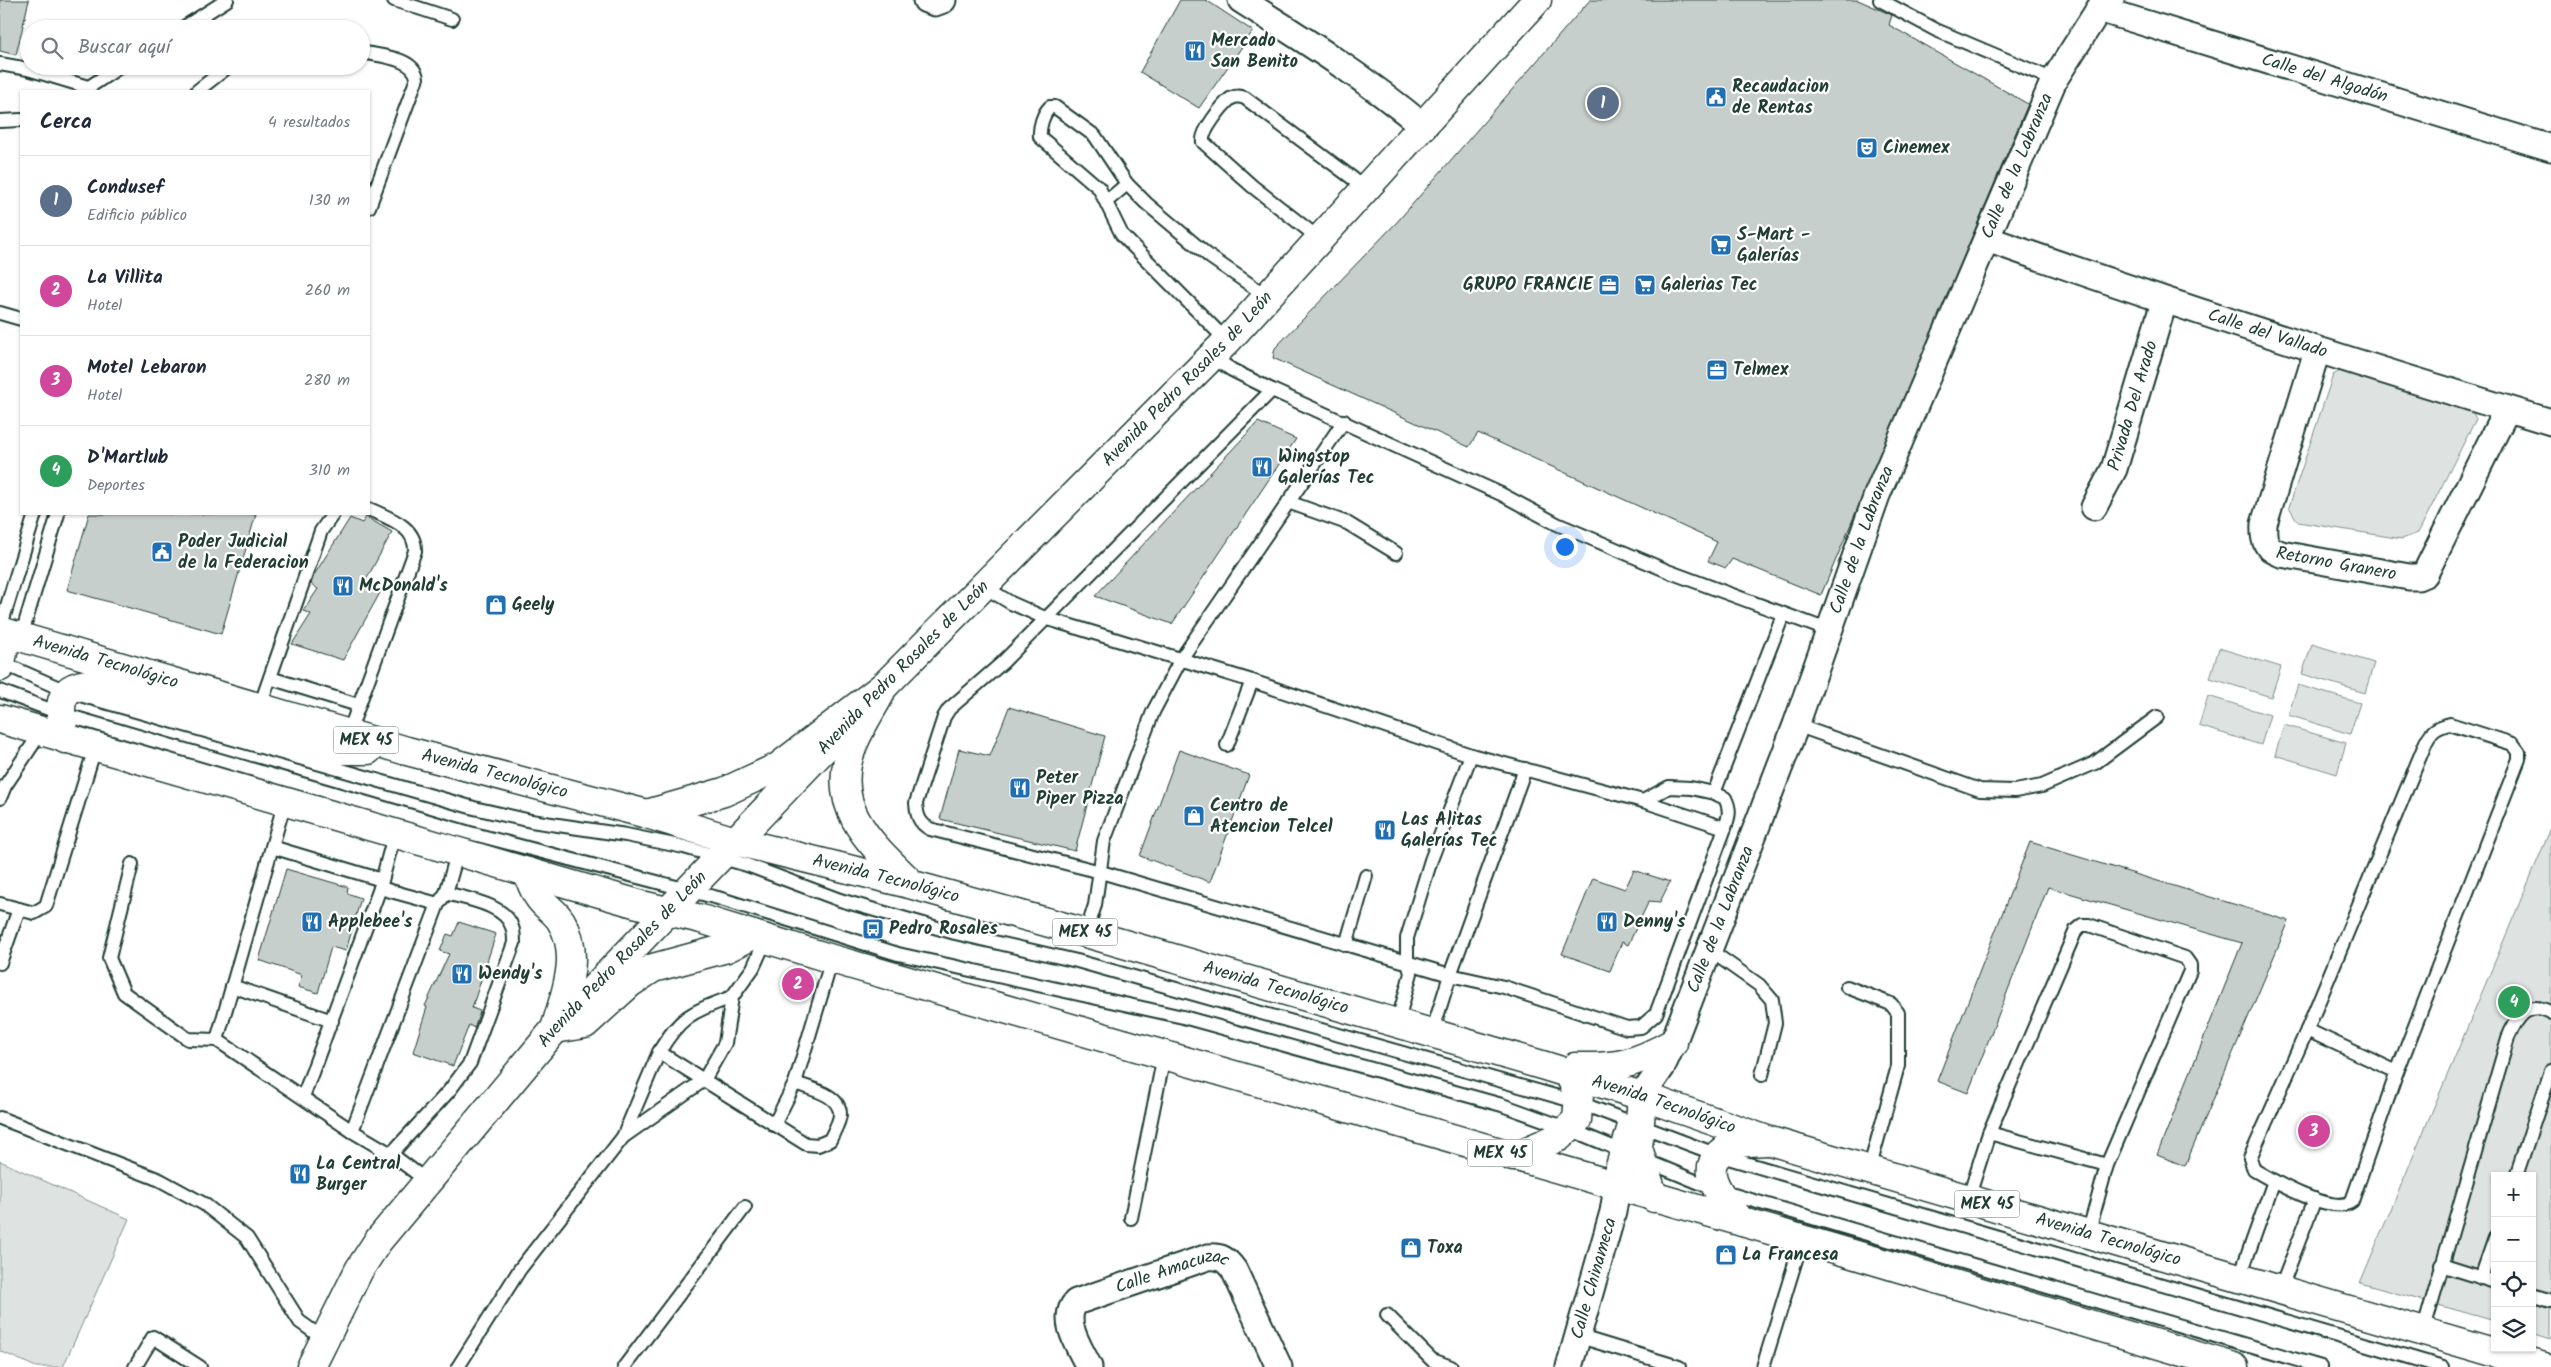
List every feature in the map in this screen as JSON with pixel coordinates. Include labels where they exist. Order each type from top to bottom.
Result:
[{"type":"main road","name":"Avenida Pedro Rosales de León","points":[[311,1367],[359,1270],[378,1241],[555,1029],[885,685],[1219,349],[1368,189],[1537,0]]},
{"type":"main road","points":[[1,664],[5,632]]},
{"type":"main road","name":"Avenida Tecnológico","points":[[5,632],[348,735],[647,814],[727,849],[913,886],[1086,933],[1432,1033],[1642,1096],[1770,1141],[2544,1367]]},
{"type":"main road","points":[[53,736],[63,702],[82,683],[101,683],[330,750],[407,751]]},
{"type":"main road","points":[[647,814],[724,792],[778,767],[885,685]]},
{"type":"main road","points":[[885,685],[853,743],[845,774],[846,797],[856,822],[872,846],[913,886]]},
{"type":"main road","name":"MEX 45","points":[[0,719],[53,736],[395,832],[527,872],[760,937],[2234,1367]]},
{"type":"main road","points":[[527,872],[538,896],[554,910],[571,942],[572,966],[555,1029],[585,1024],[630,983],[653,968],[760,937]]},
{"type":"main road","points":[[1557,1070],[1626,1065],[1648,1057],[1673,1043]]},
{"type":"main road","points":[[1513,1157],[1559,1137],[1577,1120],[1580,1103],[1557,1070]]},
{"type":"main road","points":[[1617,1187],[1638,1138],[1636,1122],[1642,1096]]},
{"type":"main road","points":[[1742,1222],[1717,1190],[1712,1172],[1715,1159],[1732,1145],[1770,1141]]},
{"type":"main road","points":[[1632,1155],[1654,1198]]},
{"type":"street","points":[[1241,0],[1310,44],[1424,126]]},
{"type":"street","name":"Calle de la Labranza","points":[[1642,1096],[1662,1067],[1673,1043],[1796,725],[1877,495],[2054,80],[2105,5]]},
{"type":"street","name":"Calle del Algodón","points":[[2105,5],[2551,148]]},
{"type":"street","name":"Calle del Vallado","points":[[1987,239],[2164,302],[2551,422]]},
{"type":"street","name":"Privada Del Arado","points":[[2094,507],[2114,469],[2164,302]]},
{"type":"street","name":"Retorno Granero","points":[[2317,351],[2264,524],[2263,538],[2266,546],[2281,554],[2409,577],[2425,574],[2507,409]]},
{"type":"street","name":"Calle Chinameca","points":[[1568,1367],[1613,1212],[1617,1187]]},
{"type":"street","name":"Calle Amacuzac","points":[[1089,1367],[1070,1324],[1069,1314],[1076,1302],[1208,1257],[1224,1258],[1234,1270],[1279,1367]]},
{"type":"lane","points":[[195,20],[227,0]]},
{"type":"lane","points":[[394,0],[452,19]]},
{"type":"lane","points":[[1880,0],[1936,30],[2054,80]]},
{"type":"lane","points":[[370,54],[410,65],[416,72],[417,78],[370,204]]},
{"type":"lane","points":[[0,64],[20,68]]},
{"type":"lane","points":[[45,75],[85,89],[107,75]]},
{"type":"lane","points":[[198,90],[217,75]]},
{"type":"lane","points":[[1321,240],[1205,146],[1201,139],[1203,133],[1230,99],[1240,96],[1245,98],[1368,189]]},
{"type":"lane","points":[[1268,297],[1210,257],[1146,204],[1127,184],[1095,136],[1055,107],[1050,107],[1046,111],[1040,128],[1040,138],[1094,184],[1107,201],[1122,235],[1219,349],[1232,370],[1501,494],[1566,528],[1670,572],[1830,631]]},
{"type":"lane","points":[[0,121],[20,120]]},
{"type":"lane","points":[[1107,201],[1127,184]]},
{"type":"lane","points":[[0,313],[20,319]]},
{"type":"lane","points":[[1272,390],[1002,663],[949,709],[944,717],[916,803],[917,814],[922,824],[930,829],[1101,872],[1346,945],[1407,960],[1450,975],[1504,987],[1627,1028],[1646,1024],[1656,1014],[1730,812],[1725,798],[1714,793],[1691,788],[1669,787],[1643,801]]},
{"type":"lane","points":[[1086,933],[1095,905],[1104,841],[1153,712],[1181,659],[1344,421]]},
{"type":"lane","points":[[1288,502],[1347,523],[1396,553]]},
{"type":"lane","points":[[348,735],[415,551],[415,544],[409,530],[370,510]]},
{"type":"lane","points":[[5,632],[35,515]]},
{"type":"lane","points":[[5,632],[51,536],[58,515]]},
{"type":"lane","points":[[259,709],[321,531],[332,515]]},
{"type":"lane","points":[[30,529],[51,536]]},
{"type":"lane","points":[[983,586],[1011,603],[1045,618],[1252,681],[1471,755],[1643,801],[1725,828]]},
{"type":"lane","points":[[1714,793],[1783,615]]},
{"type":"lane","points":[[1,664],[63,702],[470,833],[688,890],[898,954],[1183,1017],[1502,1106],[1569,1128],[1717,1190],[2322,1367]]},
{"type":"lane","points":[[270,678],[358,705]]},
{"type":"lane","points":[[1227,745],[1252,681]]},
{"type":"lane","points":[[0,691],[63,702],[531,821],[727,849],[840,900],[955,933],[1077,961],[1580,1103],[1636,1122],[1718,1155],[2443,1367]]},
{"type":"lane","points":[[1796,725],[1980,790],[2015,791],[2042,786],[2095,763],[2157,717]]},
{"type":"lane","points":[[2450,724],[2513,744],[2519,752],[2519,758],[2397,1072],[2352,1201],[2347,1205],[2337,1206],[2315,1200],[2274,1181],[2254,1170],[2250,1158],[2307,1030],[2431,732],[2438,726],[2450,724]]},
{"type":"lane","points":[[0,798],[4,786],[53,736]]},
{"type":"lane","points":[[0,904],[34,913],[46,906],[95,748]]},
{"type":"lane","points":[[1397,1024],[1411,974],[1407,960],[1407,938],[1431,860],[1471,755]]},
{"type":"lane","points":[[1432,1033],[1450,975],[1526,769]]},
{"type":"lane","points":[[217,1040],[285,801]]},
{"type":"lane","points":[[303,1097],[381,884],[395,832]]},
{"type":"lane","points":[[272,846],[381,884],[493,908],[507,917],[512,927],[514,943],[470,1063],[449,1091],[391,1154]]},
{"type":"lane","points":[[352,1131],[442,898],[458,851]]},
{"type":"lane","points":[[132,864],[109,958],[124,993],[188,1039],[217,1040],[352,1131],[391,1154],[427,1181]]},
{"type":"lane","points":[[1346,945],[1366,876]]},
{"type":"lane","points":[[0,963],[19,909]]},
{"type":"lane","points":[[1968,1199],[1988,1133],[2076,930],[2082,925],[2089,925],[2185,958],[2190,965],[2190,970],[2107,1165],[2088,1234]]},
{"type":"lane","points":[[623,1137],[704,1080],[725,1043],[732,997],[753,968],[760,937]]},
{"type":"lane","points":[[1708,949],[1759,985],[1772,1000],[1775,1023],[1762,1075]]},
{"type":"lane","points":[[774,1125],[795,1083],[832,959]]},
{"type":"lane","points":[[232,986],[332,1021]]},
{"type":"lane","points":[[1847,986],[1891,1004],[1898,1013],[1898,1066],[1869,1170]]},
{"type":"lane","points":[[458,1367],[520,1269],[623,1137],[659,1052],[673,1029],[692,1012],[732,997]]},
{"type":"lane","points":[[2423,1332],[2441,1265],[2514,1023],[2521,1014],[2535,1007],[2551,1013]]},
{"type":"lane","points":[[2307,1030],[2397,1072]]},
{"type":"lane","points":[[659,1052],[806,1144],[818,1145],[830,1140],[840,1115],[838,1104],[832,1097],[795,1083]]},
{"type":"lane","points":[[1131,1218],[1164,1056]]},
{"type":"lane","points":[[2517,1172],[2551,1071]]},
{"type":"lane","points":[[0,1118],[160,1180],[204,1204],[246,1238],[300,1322],[324,1339]]},
{"type":"lane","points":[[1988,1133],[2107,1165]]},
{"type":"lane","points":[[2239,1278],[2274,1181]]},
{"type":"lane","points":[[2280,1290],[2315,1200]]},
{"type":"lane","points":[[624,1367],[745,1208]]},
{"type":"lane","points":[[1763,1367],[1802,1240]]},
{"type":"lane","points":[[2481,1278],[2491,1249]]},
{"type":"lane","points":[[2441,1265],[2491,1281]]},
{"type":"lane","points":[[2536,1296],[2551,1301]]},
{"type":"lane","points":[[1387,1315],[1432,1360],[1451,1367]]},
{"type":"lane","points":[[1577,1336],[1679,1367]]},
{"type":"lane","points":[[135,1367],[153,1337],[200,1367]]},
{"type":"shaded area","points":[[2345,368],[2469,405],[2476,419],[2418,533],[2402,539],[2298,522],[2289,507],[2333,375]]},
{"type":"shaded area","points":[[2312,644],[2374,663],[2365,693],[2302,674]]},
{"type":"shaded area","points":[[2219,648],[2281,667],[2271,697],[2210,678]]},
{"type":"shaded area","points":[[2298,685],[2360,703],[2350,734],[2288,715]]},
{"type":"shaded area","points":[[2208,696],[2270,715],[2261,745],[2199,726]]},
{"type":"shaded area","points":[[2284,725],[2346,743],[2337,774],[2275,755]]},
{"type":"shaded area","points":[[2551,828],[2551,1339],[2536,1334],[2536,1172],[2491,1172],[2491,1320],[2360,1283]]},
{"type":"shaded area","points":[[0,1161],[129,1219],[63,1367],[36,1367],[0,1351]]},
{"type":"building","points":[[0,0],[29,0],[24,20],[20,20],[20,38],[16,55],[0,51]]},
{"type":"building","name":"Mercado San Benito","points":[[1180,0],[1206,0],[1253,31],[1199,108],[1140,72]]},
{"type":"building","name":"Galerias Tec","points":[[1590,0],[1858,0],[1892,15],[1889,25],[2028,104],[1821,595],[1732,559],[1726,568],[1708,561],[1717,542],[1478,433],[1469,447],[1273,358],[1275,348],[1397,222]]},
{"type":"building","points":[[1258,422],[1296,439],[1172,624],[1095,596]]},
{"type":"building","name":"Poder Judicial de la Federacion","points":[[89,515],[256,515],[221,634],[67,590]]},
{"type":"building","name":"McDonald's","points":[[366,517],[392,532],[365,582],[381,591],[343,660],[292,644],[311,614],[303,611],[318,589],[311,584],[314,575],[350,518],[362,523]]},
{"type":"building","name":"Peter Piper Pizza","points":[[1009,707],[1105,736],[1075,851],[940,819],[959,749],[990,756]]},
{"type":"building","name":"Centro de Atencion Telcel","points":[[1179,750],[1249,775],[1210,882],[1140,856]]},
{"type":"building","points":[[2030,842],[2289,921],[2185,1166],[2157,1155],[2242,943],[2048,887],[1968,1093],[1937,1081]]},
{"type":"building","name":"Applebee's","points":[[286,869],[348,887],[347,893],[361,898],[346,951],[331,947],[318,993],[298,987],[302,975],[259,960]]},
{"type":"building","name":"Denny's","points":[[1634,870],[1670,882],[1660,902],[1649,901],[1628,945],[1622,942],[1610,971],[1562,954],[1593,878],[1625,889]]},
{"type":"building","name":"Wendy's","points":[[459,922],[496,934],[472,1008],[480,1011],[474,1028],[469,1025],[453,1066],[413,1052],[427,1007],[425,1006],[449,954],[440,951],[447,934],[453,936]]},
{"type":"place","name":"Mercado San Benito","points":[[1195,51]]},
{"type":"place","name":"Recaudacion de Rentas","points":[[1716,97]]},
{"type":"place","name":"Condusef","points":[[1603,103]]},
{"type":"place","name":"Cinemex","points":[[1867,148]]},
{"type":"place","name":"S-Mart - Galerías","points":[[1721,245]]},
{"type":"place","name":"GRUPO FRANCIE","points":[[1609,285]]},
{"type":"place","name":"Galerias Tec","points":[[1645,285]]},
{"type":"place","name":"Telmex","points":[[1717,370]]},
{"type":"place","name":"Wingstop Galerías Tec","points":[[1262,467]]},
{"type":"place","name":"Poder Judicial de la Federacion","points":[[162,552]]},
{"type":"place","name":"McDonald's","points":[[343,586]]},
{"type":"place","name":"Geely","points":[[496,605]]},
{"type":"place","name":"Peter Piper Pizza","points":[[1020,788]]},
{"type":"place","name":"Centro de Atencion Telcel","points":[[1194,816]]},
{"type":"place","name":"Las Alitas Galerías Tec","points":[[1385,830]]},
{"type":"place","name":"Applebee's","points":[[312,922]]},
{"type":"place","name":"Denny's","points":[[1607,922]]},
{"type":"place","name":"Pedro Rosales","points":[[873,929]]},
{"type":"place","name":"Wendy's","points":[[462,974]]},
{"type":"place","name":"La Villita","points":[[798,984]]},
{"type":"place","name":"D'Martlub","points":[[2514,1002]]},
{"type":"place","name":"Motel Lebaron","points":[[2314,1131]]},
{"type":"place","name":"La Central Burger","points":[[300,1174]]},
{"type":"place","name":"Toxa","points":[[1411,1248]]},
{"type":"place","name":"La Francesa","points":[[1726,1255]]}]
